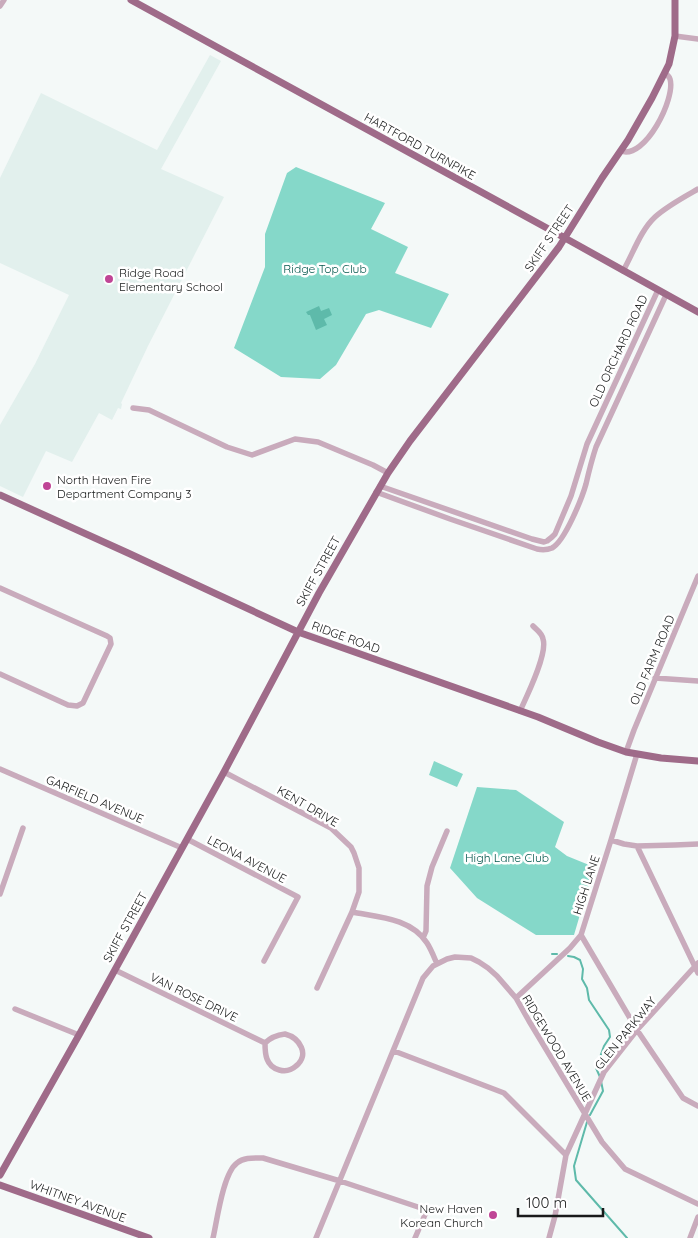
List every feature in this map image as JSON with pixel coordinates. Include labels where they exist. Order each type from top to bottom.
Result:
[{"type":"main road","name":"HARTFORD TURNPIKE","points":[[131,0],[698,312]]},
{"type":"main road","name":"SKIFF STREET","points":[[0,1175],[115,970],[224,772],[298,632],[378,489],[410,441],[538,276],[565,238],[646,110],[671,57],[675,36],[675,0]]},
{"type":"main road","name":"RIDGE ROAD","points":[[0,495],[298,632],[520,710],[626,752],[661,758],[698,761]]},
{"type":"main road","name":"WHITNEY AVENUE","points":[[0,1185],[149,1238]]},
{"type":"street","points":[[0,6],[4,0]]},
{"type":"street","points":[[675,36],[698,39]]},
{"type":"street","points":[[621,151],[629,153],[642,145],[650,136],[666,108],[670,80],[665,73]]},
{"type":"street","points":[[623,271],[644,232],[654,218],[698,189]]},
{"type":"street","name":"OLD ORCHARD ROAD","points":[[549,540],[555,534],[571,496],[584,452],[597,420],[658,290]]},
{"type":"street","name":"OLD ORCHARD ROAD","points":[[554,547],[562,538],[578,504],[586,485],[593,456],[666,294]]},
{"type":"street","points":[[132,408],[149,410],[227,446],[252,455],[295,439],[318,442],[388,473]]},
{"type":"street","name":"OLD ORCHARD ROAD","points":[[597,420],[607,424]]},
{"type":"street","points":[[584,452],[593,456]]},
{"type":"street","points":[[378,489],[532,539],[544,542],[549,540],[554,547],[537,549],[450,520],[378,489]]},
{"type":"street","points":[[468,525],[470,518]]},
{"type":"street","name":"OLD FARM ROAD","points":[[626,752],[698,576]]},
{"type":"street","points":[[0,588],[110,638],[110,644],[83,703],[77,706],[68,705],[0,674]]},
{"type":"street","points":[[520,710],[544,654],[543,638],[533,626]]},
{"type":"street","points":[[655,678],[698,681]]},
{"type":"street","name":"HIGH LANE","points":[[516,998],[570,948],[581,934],[637,754]]},
{"type":"street","name":"GARFIELD AVENUE","points":[[0,769],[182,848]]},
{"type":"street","name":"KENT DRIVE","points":[[224,772],[330,828],[351,847],[354,853],[359,868],[359,892],[352,912],[317,988]]},
{"type":"street","points":[[0,894],[23,828]]},
{"type":"street","points":[[423,938],[426,931],[427,886],[447,831]]},
{"type":"street","name":"LEONA AVENUE","points":[[187,839],[298,897],[264,961]]},
{"type":"street","points":[[611,840],[637,846],[698,844]]},
{"type":"street","points":[[637,846],[696,965],[698,973]]},
{"type":"street","points":[[316,1238],[423,978],[437,964],[423,938],[408,925],[399,921],[352,912]]},
{"type":"street","points":[[581,934],[637,1030],[683,1098],[698,1106]]},
{"type":"street","name":"RIDGEWOOD AVENUE","points":[[437,964],[456,957],[471,958],[497,976],[516,998],[602,1142],[625,1169],[698,1204]]},
{"type":"street","name":"GLEN PARKWAY","points":[[549,1238],[555,1216],[566,1154],[604,1072],[637,1030],[696,965]]},
{"type":"street","name":"VAN ROSE DRIVE","points":[[115,970],[265,1043]]},
{"type":"street","points":[[15,1009],[79,1035]]},
{"type":"street","points":[[278,1035],[292,1036],[298,1040],[301,1046],[302,1054],[300,1061],[290,1070],[282,1071],[276,1069],[266,1058],[265,1043],[278,1035]]},
{"type":"street","points":[[394,1051],[504,1093],[566,1154]]},
{"type":"street","points":[[213,1238],[228,1174],[241,1160],[263,1158],[427,1210],[416,1238]]},
{"type":"street","points":[[690,1238],[698,1217]]},
{"type":"shaded area","name":"Ridge Road Elementary School","points":[[210,55],[221,61],[161,169],[224,197],[148,346],[121,403],[121,409],[118,408],[112,420],[99,413],[72,462],[46,451],[23,497],[0,486],[0,425],[35,364],[69,295],[0,263],[0,178],[41,93],[157,150]]},
{"type":"shaded area","points":[[319,306],[321,311],[329,308],[332,315],[324,319],[327,325],[316,330],[310,315],[306,312]]},
{"type":"green space","name":"Ridge Top Club","points":[[296,167],[385,203],[371,229],[408,247],[395,273],[449,294],[431,328],[379,310],[366,314],[336,365],[320,379],[281,377],[234,348],[265,267],[265,234],[287,173]]},
{"type":"green space","points":[[434,761],[463,774],[457,787],[429,775]]},
{"type":"green space","name":"High Lane Club","points":[[477,787],[516,790],[564,822],[555,847],[567,856],[594,867],[574,935],[536,935],[477,898],[450,868]]},
{"type":"waterway","points":[[552,954],[557,954]]},
{"type":"waterway","points":[[568,956],[580,960],[583,969],[582,979],[587,988],[589,1000],[609,1030],[610,1037],[604,1046],[596,1068],[600,1077]]},
{"type":"waterway","points":[[590,1115],[603,1091],[601,1081]]},
{"type":"waterway","points":[[587,1122],[574,1166],[576,1180],[627,1238]]},
{"type":"place","name":"Ridge Road Elementary School","points":[[109,279]]},
{"type":"place","name":"North Haven Fire Department Company 3","points":[[47,486]]},
{"type":"place","name":"New Haven Korean Church","points":[[493,1215]]}]
